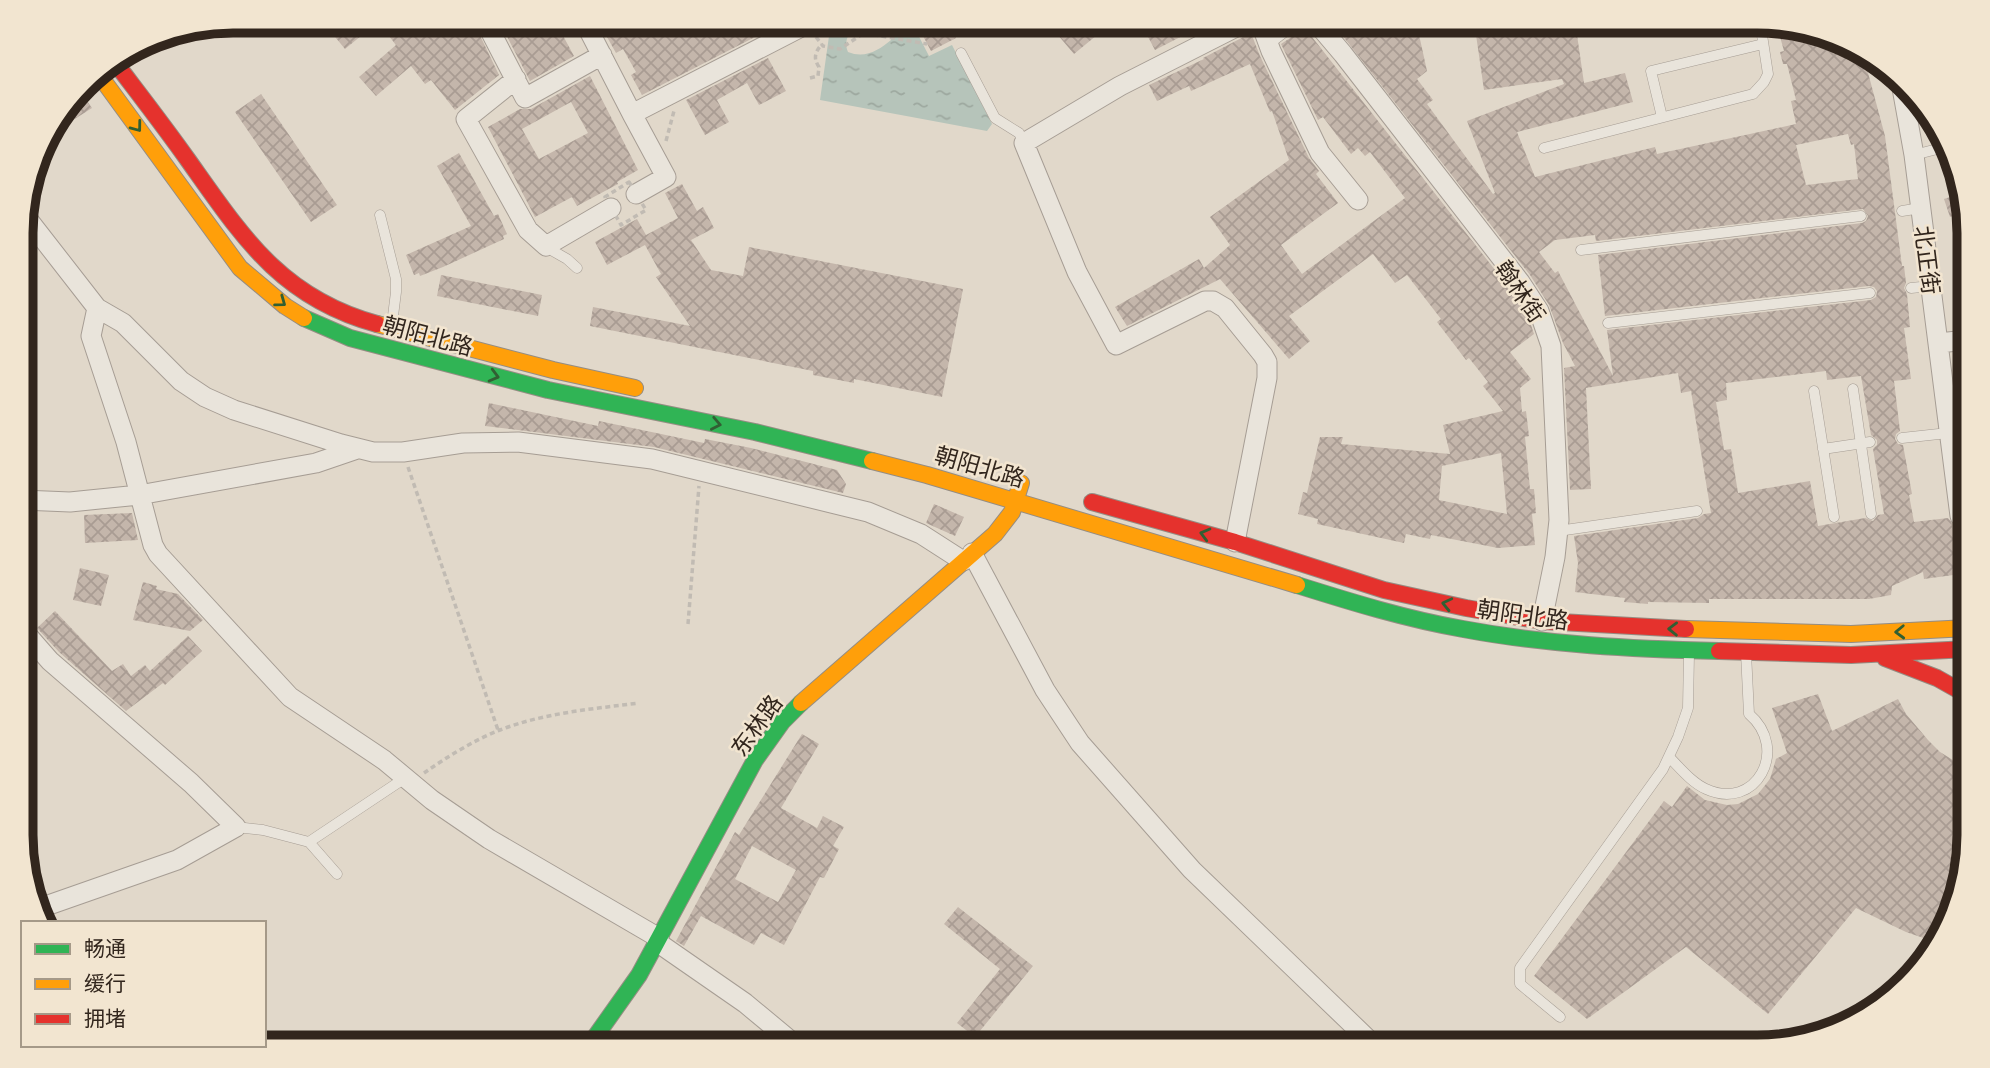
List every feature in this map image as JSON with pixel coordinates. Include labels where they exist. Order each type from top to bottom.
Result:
[{"type":"main road","name":"朝阳北路","points":[[120,69],[237,231],[268,266],[297,289],[356,318],[553,370],[656,393]]},
{"type":"main road","name":"朝阳北路","points":[[104,81],[240,268],[285,306],[328,329],[372,345],[548,390],[755,432],[1017,500],[1379,610],[1462,629],[1576,645],[1689,651],[1872,654],[1957,650]]},
{"type":"main road","name":"朝阳北路","points":[[745,414],[945,464]]},
{"type":"main road","name":"东林路","points":[[597,1035],[639,975],[755,760],[782,722],[812,691],[1004,524],[1017,500],[1021,483]]},
{"type":"main road","name":"朝阳北路","points":[[1076,498],[1235,542],[1384,590],[1542,621],[1637,628],[1850,634],[1957,629]]},
{"type":"main road","points":[[1872,654],[1920,671],[1957,690]]},
{"type":"street","points":[[491,33],[525,98],[602,55]]},
{"type":"street","points":[[592,33],[666,177],[636,194]]},
{"type":"street","points":[[632,114],[790,33]]},
{"type":"street","points":[[1224,33],[1120,86],[1024,143],[1077,272],[1116,345],[1201,303],[1213,301],[1225,308],[1267,362],[1267,378],[1235,542]]},
{"type":"street","points":[[1265,33],[1271,51],[1321,153],[1358,200]]},
{"type":"street","name":"翰林街","points":[[1325,33],[1520,282],[1545,322],[1551,346],[1558,531],[1542,621]]},
{"type":"street","points":[[516,79],[466,119],[528,230],[546,246],[611,208]]},
{"type":"street","name":"北正街","points":[[1904,98],[1914,155],[1911,209],[1931,286],[1957,475]]},
{"type":"street","points":[[34,227],[97,308],[123,323],[181,381],[205,397],[234,410],[357,449],[403,452],[463,443],[518,442],[619,453],[868,512],[968,557],[1045,690],[1080,743],[1192,870],[1363,1034]]},
{"type":"street","points":[[97,308],[91,336],[158,554],[237,642],[290,697],[384,760],[432,800],[489,839],[658,940],[745,1003],[783,1035]]},
{"type":"street","points":[[1938,343],[1957,341]]},
{"type":"street","points":[[34,500],[70,502],[139,495],[316,463],[357,449]]},
{"type":"street","points":[[33,642],[50,661],[191,783],[236,827],[177,860],[46,906]]},
{"type":"lane","points":[[1270,43],[1283,33]]},
{"type":"lane","points":[[1544,148],[1753,94],[1768,74],[1762,33]]},
{"type":"lane","points":[[1662,117],[1651,71],[1763,44]]},
{"type":"lane","points":[[961,53],[995,118],[1019,132],[1024,143]]},
{"type":"lane","points":[[1914,155],[1938,149]]},
{"type":"lane","points":[[380,215],[396,279],[392,328]]},
{"type":"lane","points":[[1581,250],[1861,216]]},
{"type":"lane","points":[[546,246],[577,268]]},
{"type":"lane","points":[[1911,288],[1931,286]]},
{"type":"lane","points":[[1608,323],[1870,293]]},
{"type":"lane","points":[[1853,388],[1865,442],[1871,514]]},
{"type":"lane","points":[[1814,391],[1834,517]]},
{"type":"lane","points":[[1902,438],[1955,448]]},
{"type":"lane","points":[[1823,449],[1865,442]]},
{"type":"lane","points":[[1558,531],[1698,511]]},
{"type":"lane","points":[[1560,1017],[1520,984],[1520,968],[1663,769],[1688,708],[1689,651]]},
{"type":"lane","points":[[1669,757],[1697,784],[1723,794],[1749,788],[1761,775],[1767,760],[1768,742],[1761,726],[1749,714],[1746,652]]},
{"type":"lane","points":[[309,842],[408,780]]},
{"type":"lane","points":[[236,827],[263,830],[309,842],[337,874]]},
{"type":"path","points":[[810,78],[818,75],[816,51],[822,45],[840,49],[864,33],[925,44]]},
{"type":"path","points":[[659,164],[681,89]]},
{"type":"path","points":[[403,452],[498,730]]},
{"type":"path","points":[[688,624],[701,471]]},
{"type":"path","points":[[408,780],[498,730],[548,715],[639,703]]},
{"type":"water","points":[[829,33],[850,33],[846,41],[848,52],[860,54],[882,47],[891,40],[892,33],[917,33],[929,56],[952,45],[992,124],[987,131],[820,100]]},
{"type":"building","points":[[332,33],[365,33],[345,49]]},
{"type":"building","points":[[387,33],[479,33],[499,75],[455,110],[431,80],[425,84],[411,66],[376,96],[359,77],[396,45]]},
{"type":"building","points":[[505,33],[562,33],[574,56],[530,81]]},
{"type":"building","points":[[605,33],[755,33],[757,36],[642,95],[631,75],[636,72],[623,49],[616,53]]},
{"type":"building","points":[[921,33],[953,33],[956,38],[931,51]]},
{"type":"building","points":[[1056,33],[1099,33],[1074,54]]},
{"type":"building","points":[[1151,33],[1188,33],[1155,50],[1147,35]]},
{"type":"building","points":[[1251,33],[1309,158],[1319,171],[1316,174],[1338,203],[1281,245],[1302,274],[1405,198],[1370,152],[1365,156],[1358,148],[1351,154],[1323,117],[1318,120],[1281,44],[1298,33],[1309,33],[1510,289],[1528,316],[1534,334],[1510,352],[1531,379],[1520,388],[1522,412],[1526,411],[1529,436],[1525,437],[1530,489],[1534,489],[1536,513],[1532,514],[1535,545],[1498,548],[1431,535],[1430,539],[1406,534],[1404,543],[1317,524],[1318,519],[1298,514],[1303,492],[1307,493],[1320,437],[1343,437],[1341,444],[1450,454],[1443,425],[1503,411],[1483,386],[1488,382],[1469,358],[1466,360],[1437,322],[1441,319],[1407,275],[1395,283],[1373,254],[1289,316],[1310,341],[1289,359],[1220,279],[1127,326],[1115,307],[1199,259],[1204,268],[1230,245],[1210,217],[1289,160],[1272,111],[1270,112],[1250,64],[1191,91],[1189,86],[1157,101],[1149,85]],"holes":[[[1501,453],[1507,514],[1439,500],[1442,466]]]},
{"type":"building","points":[[1340,33],[1419,33],[1427,71],[1417,79],[1433,100],[1427,104],[1493,194],[1495,193],[1467,121],[1564,84],[1562,79],[1484,90],[1476,33],[1577,33],[1584,83],[1625,73],[1633,102],[1517,132],[1535,177],[1655,147],[1657,154],[1796,124],[1791,101],[1796,100],[1787,64],[1783,64],[1780,52],[1784,51],[1779,35],[1821,44],[1866,66],[1885,136],[1910,327],[1904,328],[1911,379],[1894,381],[1900,431],[1895,439],[1898,444],[1903,445],[1914,522],[1948,518],[1957,527],[1957,574],[1924,579],[1923,572],[1892,586],[1891,595],[1869,599],[1709,599],[1709,603],[1648,604],[1624,602],[1625,598],[1575,592],[1578,563],[1574,536],[1698,518],[1711,513],[1691,391],[1681,393],[1678,373],[1586,388],[1591,489],[1570,490],[1564,368],[1575,366],[1549,305],[1530,275]],"holes":[[[1848,134],[1851,145],[1854,144],[1858,179],[1806,185],[1796,145]],[[1863,209],[1868,216],[1862,223],[1598,255],[1605,316],[1869,286],[1877,291],[1876,297],[1871,300],[1607,330],[1613,376],[1558,271],[1555,273],[1539,252],[1555,240],[1595,235],[1596,241]],[[1826,371],[1827,380],[1861,376],[1871,435],[1877,440],[1873,449],[1884,514],[1878,515],[1873,521],[1865,518],[1818,526],[1810,481],[1738,493],[1731,449],[1724,450],[1716,402],[1727,400],[1726,383]]]},
{"type":"building","points":[[768,58],[786,91],[759,105],[747,83],[717,100],[729,122],[705,135],[686,100]]},
{"type":"building","points":[[590,76],[638,170],[577,206],[572,197],[535,217],[488,127],[520,109],[531,109]],"holes":[[[571,102],[588,133],[539,159],[522,129]]]},
{"type":"building","points":[[261,94],[337,205],[311,222],[235,112]]},
{"type":"building","points":[[86,99],[92,108],[69,120]]},
{"type":"building","points":[[459,153],[494,216],[498,214],[507,234],[503,236],[504,239],[443,267],[420,276],[419,273],[414,275],[406,255],[471,226],[437,166]]},
{"type":"building","points":[[682,184],[697,211],[703,207],[714,228],[691,240],[711,270],[743,276],[749,247],[963,289],[942,397],[854,379],[854,383],[813,375],[813,371],[590,326],[593,307],[690,326],[656,277],[661,274],[645,245],[607,265],[595,242],[637,219],[646,235],[678,218],[665,193]]},
{"type":"building","points":[[1953,196],[1956,215],[1950,217],[1944,199]]},
{"type":"building","points":[[441,275],[542,295],[538,316],[437,296]]},
{"type":"building","points":[[489,403],[598,426],[599,421],[704,443],[705,439],[751,448],[837,470],[846,484],[843,493],[654,447],[485,426]]},
{"type":"building","points":[[934,504],[964,517],[955,536],[926,523]]},
{"type":"building","points":[[132,513],[138,540],[85,543],[84,515]]},
{"type":"building","points":[[80,568],[109,575],[101,606],[73,600]]},
{"type":"building","points":[[143,582],[157,586],[156,589],[178,594],[203,620],[190,631],[133,620]]},
{"type":"building","points":[[55,611],[112,671],[123,664],[131,676],[145,665],[150,671],[188,636],[202,651],[165,685],[163,683],[126,711],[59,652],[37,628]]},
{"type":"building","points":[[1818,694],[1832,731],[1898,699],[1906,714],[1928,740],[1940,752],[1957,763],[1957,834],[1953,874],[1946,899],[1927,939],[1856,908],[1768,1014],[1686,947],[1587,1019],[1534,976],[1664,801],[1672,807],[1687,786],[1705,800],[1727,805],[1738,804],[1758,794],[1770,779],[1776,759],[1787,753],[1772,708]]},
{"type":"building","points":[[802,734],[819,744],[781,808],[817,828],[823,816],[844,827],[833,846],[839,849],[824,878],[820,877],[784,945],[761,933],[754,945],[701,916],[684,946],[676,941],[735,832],[739,835]],"holes":[[[752,846],[796,870],[778,902],[735,879]]]},
{"type":"building","points":[[958,907],[1033,966],[977,1035],[972,1035],[957,1023],[1000,969],[944,924]]},
{"type":"traffic: fast","points":[[304,318],[350,338],[548,390],[755,432],[872,461]]},
{"type":"traffic: fast","points":[[1297,585],[1400,615],[1495,634],[1591,645],[1719,651]]},
{"type":"traffic: fast","points":[[597,1035],[639,975],[755,760],[782,722],[801,703]]},
{"type":"traffic: slow","points":[[104,81],[240,268],[285,306],[304,318]]},
{"type":"traffic: slow","points":[[377,324],[553,370],[635,388]]},
{"type":"traffic: slow","points":[[872,461],[1297,585]]},
{"type":"traffic: slow","points":[[801,703],[995,534],[1012,512],[1021,483]]},
{"type":"traffic: slow","points":[[1686,629],[1851,634],[1957,629]]},
{"type":"traffic: jam","points":[[120,69],[227,214],[267,261],[289,281],[315,298],[344,313],[377,324]]},
{"type":"traffic: jam","points":[[1092,502],[1235,542],[1384,590],[1466,608],[1542,621],[1686,629]]},
{"type":"traffic: jam","points":[[1719,651],[1851,655],[1957,650]]},
{"type":"traffic: jam","points":[[1885,658],[1937,678],[1957,689]]}]
